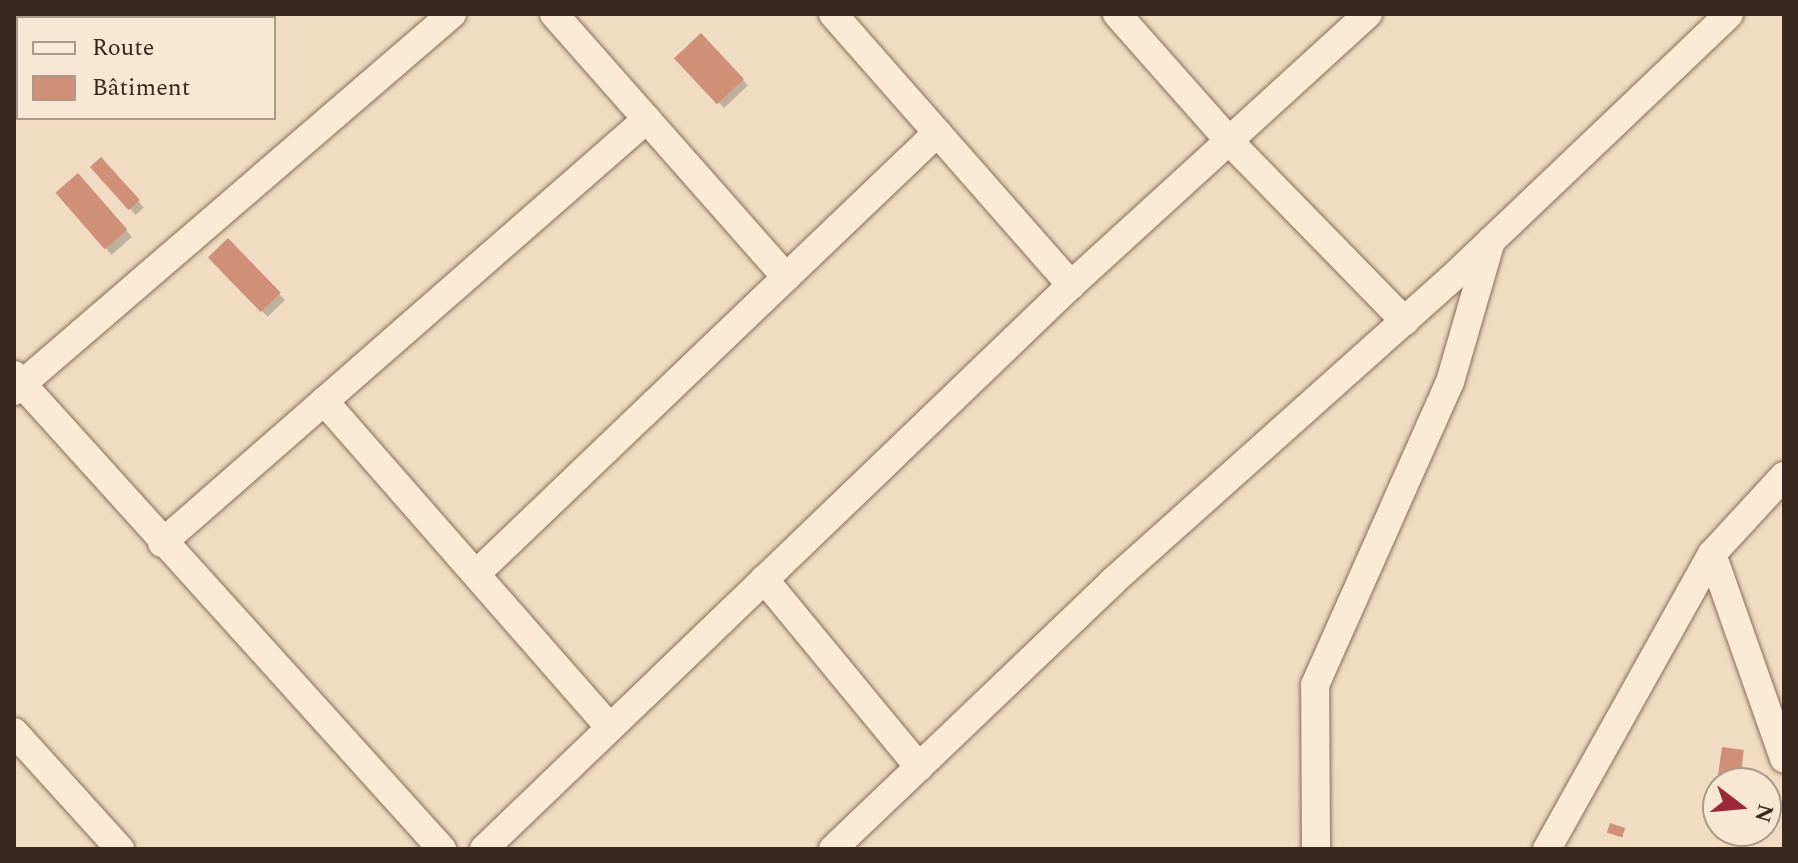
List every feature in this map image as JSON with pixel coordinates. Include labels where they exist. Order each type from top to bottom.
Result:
[{"type":"street","points":[[442,849],[17,384],[452,14]]},
{"type":"street","points":[[554,14],[786,277]]},
{"type":"street","points":[[833,14],[1071,285]]},
{"type":"street","points":[[1117,14],[1231,143],[1405,321]]},
{"type":"street","points":[[484,849],[1071,285],[1231,143],[1368,14]]},
{"type":"street","points":[[833,849],[1112,582],[1405,321],[1729,14]]},
{"type":"street","points":[[162,543],[647,119]]},
{"type":"street","points":[[477,573],[937,133]]},
{"type":"street","points":[[1316,849],[1315,685],[1450,382],[1491,241]]},
{"type":"street","points":[[324,401],[610,728]]},
{"type":"street","points":[[1547,849],[1712,554],[1784,476]]},
{"type":"street","points":[[1712,554],[1784,759]]},
{"type":"street","points":[[764,579],[919,767]]},
{"type":"street","points":[[18,746],[120,849]]},
{"type":"building","points":[[701,33],[744,79],[717,104],[674,58]]},
{"type":"building","points":[[101,157],[140,200],[129,210],[90,167]]},
{"type":"building","points":[[78,173],[127,230],[105,249],[55,193]]},
{"type":"building","points":[[228,238],[281,293],[261,312],[208,257]]},
{"type":"building","points":[[1722,747],[1744,750],[1741,767],[1719,767]]},
{"type":"building","points":[[1610,823],[1625,828],[1622,837],[1607,833]]}]
